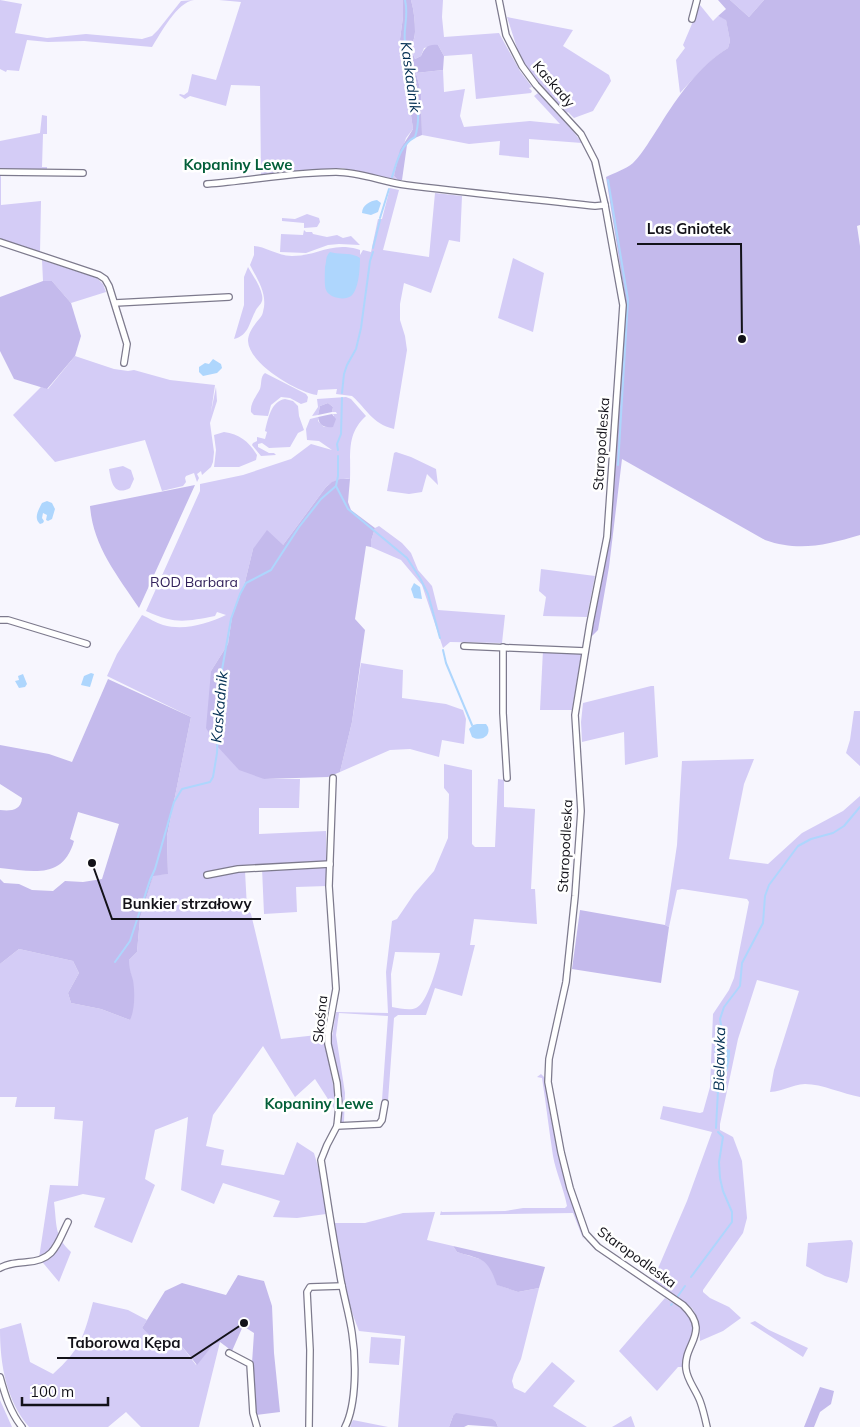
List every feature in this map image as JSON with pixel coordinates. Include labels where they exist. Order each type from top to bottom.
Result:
[{"type":"street","name":"Kaskady","points":[[500,0],[506,35],[515,54],[529,76],[582,134],[595,161],[600,180]]},
{"type":"street","points":[[692,19],[698,0]]},
{"type":"street","points":[[0,172],[83,173]]},
{"type":"street","points":[[207,184],[242,182],[284,175],[336,172],[400,184],[586,205],[605,205]]},
{"type":"street","name":"Staropodleska","points":[[600,180],[623,305],[606,537],[575,715],[581,811],[575,896],[566,982],[549,1059],[548,1082],[561,1152],[570,1188],[586,1234],[598,1247],[683,1305],[694,1318],[696,1336],[686,1360],[686,1368],[700,1401],[707,1427]]},
{"type":"street","points":[[0,242],[99,275],[105,279],[115,303],[127,344],[124,363]]},
{"type":"street","points":[[115,303],[229,297]]},
{"type":"street","points":[[0,620],[8,620],[87,644]]},
{"type":"street","points":[[464,646],[585,650]]},
{"type":"street","points":[[503,647],[503,713],[507,778]]},
{"type":"street","name":"Skośna","points":[[333,778],[329,886],[336,988],[328,1033],[328,1044],[339,1106],[337,1126],[321,1160],[352,1334],[353,1399],[345,1427]]},
{"type":"street","points":[[207,874],[238,869],[330,864]]},
{"type":"street","points":[[337,1126],[379,1124],[382,1120],[385,1103]]},
{"type":"street","points":[[0,1268],[6,1264],[42,1259],[50,1255],[68,1222]]},
{"type":"street","points":[[309,1427],[310,1350],[307,1292],[310,1287],[342,1286]]},
{"type":"street","points":[[229,1353],[250,1364],[253,1413],[257,1427]]},
{"type":"street","points":[[0,1377],[7,1403],[15,1419],[22,1427]]},
{"type":"green space","points":[[0,0],[22,4],[15,33],[47,38],[86,34],[142,39],[152,36],[181,1],[194,0],[182,6],[176,12],[152,47],[84,41],[48,42],[27,40],[19,71],[7,70],[6,72],[0,69]]},
{"type":"green space","points":[[219,0],[406,0],[403,1],[400,39],[413,129],[406,138],[394,176],[398,180],[342,168],[261,175],[260,86],[231,85],[226,106],[190,96],[185,99],[179,95],[184,95],[188,92],[192,74],[216,80],[241,2]]},
{"type":"green space","points":[[411,0],[443,0],[444,37],[499,33],[520,71],[532,87],[529,88],[532,91],[531,93],[476,99],[472,54],[444,56],[438,45],[424,48],[421,56],[415,59],[412,47],[415,24]]},
{"type":"green space","points":[[730,0],[764,0],[749,17]]},
{"type":"green space","points":[[700,5],[713,21],[718,16],[726,19],[730,41],[728,48],[708,63],[680,93],[676,60],[685,48],[683,45]]},
{"type":"green space","points":[[507,17],[573,30],[563,46],[609,75],[611,81],[593,111],[574,118],[534,78],[516,51],[517,48]]},
{"type":"green space","points":[[443,70],[444,92],[465,89],[460,116],[464,127],[530,121],[560,124],[534,96],[538,93],[582,143],[529,139],[529,158],[499,155],[500,141],[469,144],[422,135],[421,92],[416,73]]},
{"type":"green space","points":[[42,115],[47,116],[47,134],[43,134],[42,167],[47,167],[47,169],[0,170],[0,141],[40,133]]},
{"type":"green space","points":[[0,176],[1,205],[41,201],[40,253],[21,245],[0,240]]},
{"type":"green space","points":[[390,188],[399,190],[383,250],[429,257],[435,193],[462,196],[460,242],[449,240],[431,293],[404,283],[400,304],[400,320],[407,350],[394,429],[375,420],[352,396],[336,394],[337,389],[318,390],[317,395],[298,389],[275,376],[256,359],[250,350],[248,341],[250,331],[262,316],[264,307],[262,290],[250,265],[254,255],[254,246],[292,256],[339,247],[360,250],[360,255],[363,250],[371,252],[378,219],[382,219]]},
{"type":"green space","points":[[307,214],[319,218],[320,222],[317,227],[304,228],[304,223],[282,221],[282,218],[295,219]]},
{"type":"green space","points":[[304,230],[327,237],[337,235],[343,238],[351,236],[360,245],[328,245],[306,253],[280,252],[281,234],[303,235]]},
{"type":"green space","points":[[513,258],[544,273],[533,332],[498,318]]},
{"type":"green space","points":[[42,260],[97,278],[103,284],[106,292],[71,303],[52,281],[43,281]]},
{"type":"green space","points":[[248,267],[260,288],[262,300],[246,332],[234,339],[244,305],[244,277]]},
{"type":"green space","points":[[75,356],[114,369],[134,370],[170,380],[215,385],[211,412],[216,387],[217,401],[210,423],[214,452],[211,467],[202,475],[201,471],[197,474],[199,478],[197,482],[194,473],[186,476],[186,482],[183,486],[162,491],[145,440],[55,462],[13,415],[41,387],[48,389]]},
{"type":"green space","points":[[265,373],[306,394],[308,397],[307,402],[301,404],[290,398],[281,397],[271,405],[268,416],[254,415],[251,412],[251,406],[260,389]]},
{"type":"green space","name":"ROD Barbara","points":[[346,397],[351,399],[366,416],[352,437],[350,479],[337,480],[326,487],[283,545],[253,549],[245,582],[232,617],[228,644],[211,671],[264,779],[300,779],[299,808],[259,808],[259,834],[326,831],[327,886],[296,887],[297,912],[264,914],[262,868],[245,871],[247,908],[251,914],[281,1039],[326,1034],[327,1053],[337,1107],[335,1110],[315,1079],[295,1097],[263,1046],[213,1115],[206,1146],[224,1150],[221,1165],[284,1175],[297,1142],[314,1153],[321,1177],[326,1214],[297,1218],[273,1217],[280,1201],[223,1183],[214,1204],[181,1190],[188,1117],[155,1130],[145,1179],[155,1185],[132,1243],[94,1227],[105,1198],[83,1194],[54,1202],[59,1235],[71,1252],[59,1282],[39,1258],[50,1185],[78,1186],[83,1121],[54,1119],[55,1107],[15,1107],[17,1097],[0,1097],[0,964],[19,949],[73,961],[79,973],[68,993],[71,1003],[101,1009],[130,1020],[133,982],[129,960],[137,952],[140,918],[153,875],[168,874],[167,836],[191,717],[107,676],[117,654],[142,615],[163,625],[187,627],[203,624],[226,615],[217,612],[215,616],[180,621],[146,611],[200,491],[200,484],[243,475],[291,459],[311,444],[332,450],[319,441],[307,440],[306,429],[310,419],[318,417],[318,421],[324,427],[331,427],[334,415],[332,414],[337,414],[332,412],[333,407],[328,403],[320,406],[318,415],[312,416],[318,407],[317,399]]},
{"type":"green space","points":[[280,400],[293,401],[298,406],[304,430],[298,433],[290,447],[269,448],[262,443],[258,444],[258,447],[276,455],[261,456],[252,445],[257,441],[257,437],[265,439],[267,421],[273,407]]},
{"type":"green space","points":[[224,432],[239,437],[251,446],[257,455],[256,460],[239,467],[214,467],[216,450],[214,435]]},
{"type":"green space","points":[[396,452],[436,469],[438,485],[427,474],[422,492],[409,494],[387,491],[394,453]]},
{"type":"green space","points":[[123,466],[131,470],[134,479],[130,488],[120,490],[114,486],[109,469]]},
{"type":"green space","points":[[379,526],[402,543],[411,553],[418,570],[432,586],[438,610],[505,615],[502,643],[450,642],[443,648],[422,585],[401,560],[371,547],[375,528]]},
{"type":"green space","points":[[541,569],[595,576],[587,617],[543,616],[546,597],[539,591]]},
{"type":"green space","points":[[543,650],[582,652],[572,710],[540,710]]},
{"type":"green space","points":[[361,663],[403,670],[402,698],[446,704],[463,710],[466,719],[464,744],[442,740],[439,757],[410,749],[390,750],[340,772],[352,722]]},
{"type":"green space","points":[[654,686],[658,757],[625,765],[624,732],[582,742],[581,722],[583,703]]},
{"type":"green space","points":[[854,711],[860,711],[860,766],[846,753]]},
{"type":"green space","points":[[754,759],[744,784],[729,859],[768,864],[802,833],[843,811],[860,796],[860,1097],[805,1084],[770,1092],[774,1070],[799,991],[757,980],[738,1039],[720,1124],[720,1130],[733,1137],[742,1161],[747,1218],[743,1233],[703,1290],[710,1298],[729,1307],[741,1318],[723,1331],[700,1341],[699,1321],[692,1308],[653,1280],[687,1201],[712,1132],[660,1119],[663,1106],[703,1112],[710,1087],[713,1014],[729,990],[734,978],[749,902],[747,899],[682,889],[677,890],[669,927],[665,925],[677,845],[682,761]],"holes":[[[714,1053],[730,1055],[726,1079],[719,1093],[714,1087],[719,1073]]]},
{"type":"green space","points":[[444,764],[472,770],[472,844],[475,847],[495,847],[498,779],[504,780],[504,807],[535,809],[531,889],[535,889],[537,924],[474,919],[470,945],[475,945],[462,996],[435,988],[426,1015],[398,1015],[394,1018],[388,1101],[382,1100],[388,1016],[339,1013],[336,1035],[345,1093],[344,1122],[347,1123],[340,1123],[331,1043],[336,1012],[388,1013],[386,972],[392,921],[397,919],[414,894],[434,871],[448,838],[449,794],[444,788]],"holes":[[[395,952],[440,953],[431,984],[420,1005],[411,1009],[392,1007],[391,974]]]},
{"type":"green space","points":[[541,1074],[545,1078],[550,1114],[563,1173],[584,1241],[573,1213],[440,1215],[441,1211],[505,1211],[523,1208],[565,1208],[567,1206],[553,1156],[542,1078],[537,1077]]},
{"type":"green space","points":[[435,1212],[427,1240],[453,1246],[457,1252],[483,1260],[489,1265],[498,1285],[518,1292],[539,1288],[521,1359],[512,1381],[514,1388],[525,1393],[552,1362],[575,1381],[553,1406],[587,1427],[498,1427],[496,1422],[453,1416],[449,1427],[398,1427],[405,1336],[359,1331],[343,1278],[335,1223],[365,1223],[403,1213]]},
{"type":"green space","points":[[851,1240],[853,1243],[847,1283],[825,1276],[806,1266],[808,1243]]},
{"type":"green space","points":[[665,1298],[685,1311],[690,1317],[692,1331],[682,1367],[678,1367],[657,1391],[619,1351]]},
{"type":"green space","points":[[93,1302],[128,1310],[147,1320],[142,1328],[155,1339],[181,1345],[196,1365],[213,1345],[220,1342],[199,1427],[141,1427],[126,1412],[108,1427],[29,1427],[15,1405],[6,1381],[1,1355],[0,1329],[21,1323],[30,1362],[53,1374],[80,1342]]},
{"type":"green space","points":[[755,1321],[769,1330],[808,1348],[803,1357],[750,1323]]},
{"type":"green space","points":[[371,1337],[401,1339],[399,1365],[369,1363]]},
{"type":"green space","points":[[0,1400],[12,1427],[0,1427]]},
{"type":"green space","points":[[631,1416],[635,1427],[612,1427]]},
{"type":"green space","points":[[353,1420],[388,1427],[351,1427]]},
{"type":"shaded area","points":[[403,0],[411,0],[413,8],[415,32],[412,47],[415,59],[432,45],[438,45],[444,56],[443,70],[416,73],[421,92],[422,135],[410,140],[407,145],[402,180],[398,180],[394,176],[400,150],[413,129],[400,39]]},
{"type":"shaded area","points":[[718,0],[730,0],[749,17],[764,0],[860,0],[860,225],[857,226],[860,246],[860,535],[812,546],[777,544],[765,540],[622,459],[609,567],[598,630],[591,637],[609,536],[626,303],[606,177],[633,163],[644,150],[690,82],[717,55],[728,48],[730,41],[726,20],[718,16],[726,9]]},
{"type":"shaded area","points":[[43,281],[52,281],[71,303],[81,336],[75,356],[47,389],[14,379],[0,351],[0,297]]},
{"type":"shaded area","points":[[328,403],[333,407],[332,412],[318,415],[320,406]]},
{"type":"shaded area","points":[[332,414],[336,419],[333,427],[325,427],[321,424],[318,417]]},
{"type":"shaded area","points":[[340,479],[350,479],[348,502],[351,510],[375,528],[371,547],[366,546],[355,619],[365,630],[352,722],[340,772],[328,777],[264,779],[239,770],[217,746],[206,728],[211,671],[228,644],[232,617],[245,582],[253,549],[267,530],[283,545],[326,487]]},
{"type":"shaded area","points":[[195,485],[139,608],[107,560],[96,534],[90,506]]},
{"type":"shaded area","points":[[108,679],[191,717],[167,836],[168,874],[153,876],[140,918],[137,952],[129,960],[134,995],[133,1011],[130,1020],[101,1009],[71,1003],[68,993],[79,973],[73,961],[19,949],[0,964],[0,879],[4,883],[19,884],[32,890],[53,891],[65,881],[83,882],[102,879],[119,824],[78,812],[70,839],[74,841],[69,853],[62,862],[45,870],[35,871],[0,868],[0,810],[17,808],[20,806],[22,798],[0,784],[0,745],[49,754],[72,762]]},
{"type":"shaded area","points":[[580,910],[669,927],[661,983],[572,969]]},
{"type":"shaded area","points":[[453,1246],[545,1267],[539,1288],[518,1292],[497,1285],[487,1264],[457,1252]]},
{"type":"shaded area","points":[[238,1275],[264,1281],[272,1306],[274,1353],[280,1412],[256,1415],[252,1363],[254,1333],[243,1326],[232,1351],[220,1342],[213,1345],[197,1365],[181,1345],[155,1340],[142,1328],[165,1291],[182,1283],[226,1295]]},
{"type":"shaded area","points":[[820,1387],[834,1391],[831,1404],[820,1412],[814,1427],[804,1427]]},
{"type":"shaded area","points":[[456,1413],[492,1419],[498,1427],[468,1425],[464,1427],[449,1427]]},
{"type":"water","points":[[377,200],[381,203],[378,212],[371,215],[362,213],[363,208],[367,204]]},
{"type":"water","points":[[330,252],[353,255],[360,258],[356,289],[348,298],[334,297],[326,290],[325,267]]},
{"type":"water","points":[[213,359],[221,364],[222,368],[217,373],[203,376],[199,372],[199,367],[205,363],[209,364]]},
{"type":"water","points":[[47,501],[52,503],[55,509],[52,519],[46,520],[47,515],[43,513],[42,518],[44,521],[40,524],[37,514],[42,503]]},
{"type":"water","points":[[414,583],[420,587],[422,599],[414,598],[411,589]]},
{"type":"water","points":[[91,673],[94,674],[90,687],[81,685],[84,676]]},
{"type":"water","points":[[23,674],[27,684],[25,687],[19,688],[15,681],[19,680],[18,676]]},
{"type":"water","points":[[477,724],[486,724],[489,730],[487,735],[479,739],[472,737],[469,729]]},
{"type":"water","points":[[719,1046],[730,1050],[730,1061],[719,1093],[715,1092],[715,1079],[719,1073],[714,1047]]},
{"type":"waterway","name":"Kaskadnik","points":[[392,177],[402,149],[415,137],[418,126],[417,102],[405,42],[405,0]]},
{"type":"waterway","points":[[608,180],[628,300],[618,465]]},
{"type":"waterway","name":"Kaskadnik","points":[[380,218],[389,189]]},
{"type":"waterway","name":"Kaskadnik","points":[[373,248],[380,220]]},
{"type":"waterway","name":"Kaskadnik","points":[[342,393],[344,374],[356,349],[361,328],[370,261],[373,252]]},
{"type":"waterway","name":"Kaskadnik","points":[[338,450],[337,444],[341,434],[342,398]]},
{"type":"waterway","name":"Kaskadnik","points":[[115,962],[130,941],[155,869],[174,802],[182,789],[210,782],[213,777],[217,753],[220,681],[231,619],[240,594],[246,583],[271,570],[299,527],[321,499],[336,486],[338,456]]},
{"type":"waterway","points":[[336,486],[348,509],[407,558],[428,594],[440,638]]},
{"type":"waterway","points":[[443,650],[446,663],[472,725]]},
{"type":"waterway","name":"Bielawka","points":[[719,1048],[723,1035],[720,1019],[724,1007],[740,986],[742,963],[763,923],[765,896],[769,885],[798,846],[811,839],[833,833],[844,826],[860,807]]},
{"type":"waterway","name":"Bielawka","points":[[716,1128],[718,1090]]},
{"type":"waterway","name":"Bielawka","points":[[691,1277],[732,1222],[732,1212],[720,1178],[719,1162],[723,1137],[718,1132]]},
{"type":"waterway","name":"Bielawka","points":[[678,1296],[685,1286]]},
{"type":"place","name":"Las Gniotek","points":[[742,339]]},
{"type":"place","name":"Bunkier strzałowy","points":[[92,863]]},
{"type":"place","name":"Taborowa Kępa","points":[[244,1323]]},
{"type":"district","name":"Kopaniny Lewe","points":[[238,164]]},
{"type":"district","name":"Kopaniny Lewe","points":[[319,1103]]}]
